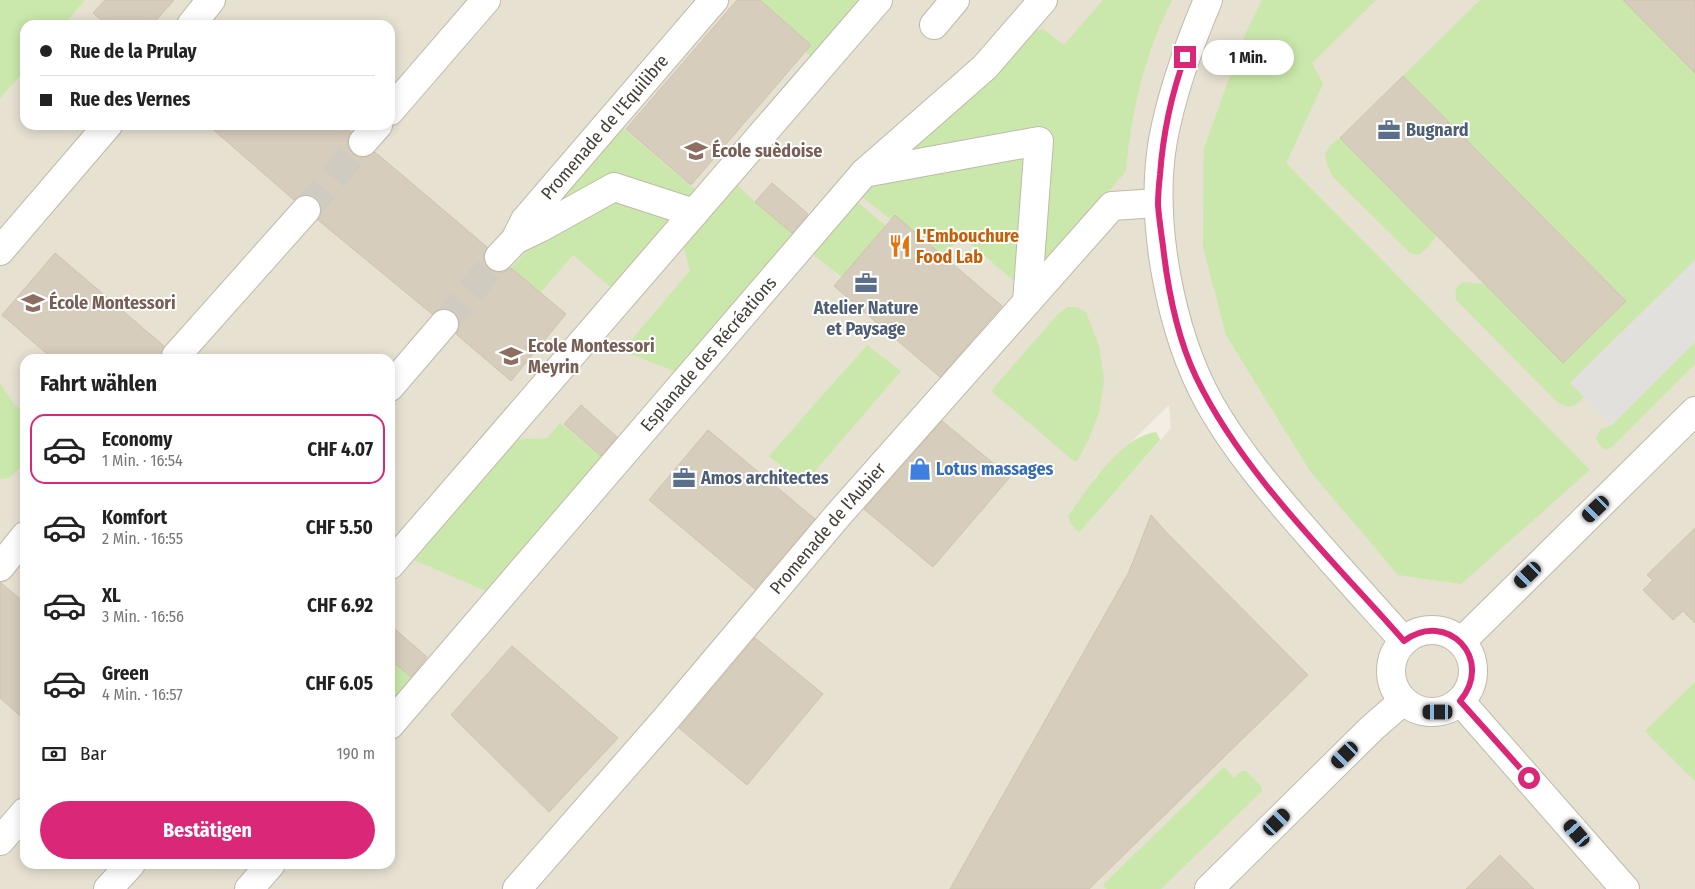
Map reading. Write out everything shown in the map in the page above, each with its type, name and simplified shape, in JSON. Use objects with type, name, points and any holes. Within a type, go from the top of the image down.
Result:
[{"type":"street","points":[[195,20],[211,0]]},
{"type":"street","points":[[395,105],[486,0]]},
{"type":"street","name":"Promenade de l'Equilibre","points":[[694,213],[614,187],[507,248],[525,220],[714,0]]},
{"type":"street","points":[[395,559],[878,0]]},
{"type":"street","points":[[934,25],[955,0]]},
{"type":"street","name":"Esplanade des Récréations","points":[[395,719],[864,172],[985,67],[1043,0]]},
{"type":"street","points":[[1208,0],[1181,69],[1163,142],[1158,203],[1166,271],[1179,330],[1196,376],[1211,405],[1247,460],[1283,504],[1404,641]]},
{"type":"street","points":[[0,251],[104,130]]},
{"type":"street","points":[[864,172],[1039,141],[1027,302]]},
{"type":"street","name":"Promenade de l'Aubier","points":[[517,889],[673,711],[839,514],[1112,206],[1158,203]]},
{"type":"street","points":[[178,354],[306,210]]},
{"type":"street","points":[[395,381],[444,324]]},
{"type":"street","points":[[1460,642],[1695,412]]},
{"type":"street","points":[[0,567],[20,542]]},
{"type":"street","points":[[1432,630],[1442,632],[1460,642],[1468,651],[1472,661],[1473,672],[1472,683],[1460,701],[1450,708],[1438,712],[1425,712],[1413,708],[1403,701],[1397,693],[1390,676],[1393,657],[1404,641],[1422,631],[1432,630]]},
{"type":"street","points":[[1209,889],[1372,728],[1403,701]]},
{"type":"street","points":[[1460,701],[1625,889]]},
{"type":"street","points":[[0,842],[20,818]]},
{"type":"street","points":[[108,889],[126,869]]},
{"type":"street","points":[[249,889],[267,869]]},
{"type":"shaded area","points":[[85,0],[1695,0],[1695,889],[0,889],[0,99],[20,76],[20,130],[395,130],[395,20],[68,20]],"holes":[[[1169,405],[1171,428],[1079,533],[1070,523],[1096,476]]]},
{"type":"shaded area","points":[[1695,260],[1695,342],[1612,425],[1570,383]]},
{"type":"green space","points":[[0,0],[85,0],[68,20],[20,20],[20,76],[0,99]]},
{"type":"green space","points":[[760,0],[865,0],[814,59],[805,52],[812,45]]},
{"type":"green space","points":[[1103,0],[1172,0],[1154,41],[1141,83],[1128,149],[1126,171],[1032,284],[1019,285],[961,236],[944,256],[895,215],[891,220],[860,195],[1027,31],[1043,29],[1064,45]]},
{"type":"green space","points":[[1262,0],[1376,0],[1312,63],[1323,84],[1286,163],[1590,470],[1461,584],[1398,575],[1310,471],[1226,335],[1203,247],[1204,148],[1245,35]]},
{"type":"green space","points":[[1480,0],[1623,0],[1695,73],[1695,260],[1571,383],[1584,397],[1577,404],[1569,407],[1558,403],[1456,300],[1456,289],[1465,282],[1626,300],[1403,76]]},
{"type":"green space","points":[[617,123],[699,193],[614,290],[573,255],[540,293],[511,268],[544,232],[533,221]]},
{"type":"green space","points":[[1340,138],[1437,235],[1419,255],[1410,253],[1334,178],[1327,165],[1325,153]]},
{"type":"green space","points":[[732,180],[755,202],[800,238],[682,374],[622,351],[690,271],[682,241]]},
{"type":"green space","points":[[855,200],[886,226],[842,277],[810,252]]},
{"type":"green space","points":[[1068,307],[1077,307],[1086,312],[1099,346],[1104,380],[1099,413],[1088,441],[1077,461],[1074,461],[991,391],[1058,314]]},
{"type":"green space","points":[[1695,342],[1695,364],[1611,448],[1605,450],[1600,446],[1596,438],[1601,429],[1612,425]]},
{"type":"green space","points":[[867,345],[901,371],[804,484],[769,456]]},
{"type":"green space","points":[[0,383],[13,403],[20,409],[20,469],[8,478],[0,479]]},
{"type":"green space","points":[[560,423],[608,462],[493,594],[407,557],[509,440],[547,438]]},
{"type":"green space","points":[[1156,432],[1160,440],[1079,533],[1070,523],[1068,516],[1095,479],[1106,465],[1130,443]]},
{"type":"green space","points":[[395,663],[419,681],[395,709]]},
{"type":"green space","points":[[1695,682],[1695,781],[1645,731]]},
{"type":"green space","points":[[1224,767],[1234,778],[1241,771],[1246,771],[1261,786],[1262,791],[1161,889],[1107,889],[1103,885]]},
{"type":"building","points":[[105,0],[174,0],[156,20],[101,20],[93,13]]},
{"type":"building","points":[[737,0],[760,0],[811,45],[691,185],[626,129]]},
{"type":"building","points":[[1623,0],[1695,0],[1695,73]]},
{"type":"building","points":[[1403,76],[1626,301],[1563,363],[1340,138]]},
{"type":"building","points":[[214,130],[349,130],[351,132],[348,138],[348,146],[353,154],[359,157],[368,157],[375,152],[487,247],[484,261],[489,269],[503,272],[511,268],[566,314],[511,381],[456,334],[459,327],[459,319],[454,312],[439,309],[432,314],[318,220],[321,206],[316,198],[302,195],[294,200]]},
{"type":"building","points":[[772,183],[808,214],[792,233],[755,202]]},
{"type":"building","points":[[895,215],[1002,306],[940,377],[834,286]]},
{"type":"building","points":[[55,253],[164,346],[161,354],[47,354],[2,315]]},
{"type":"building","points":[[581,405],[617,437],[601,456],[564,424]]},
{"type":"building","points":[[942,421],[1010,477],[933,567],[864,509]]},
{"type":"building","points":[[708,430],[815,519],[755,589],[649,500]]},
{"type":"building","points":[[1151,515],[1308,675],[1089,889],[950,889],[1129,572]]},
{"type":"building","points":[[1695,528],[1695,623],[1683,611],[1673,620],[1643,590],[1653,580],[1647,575]]},
{"type":"building","points":[[0,582],[20,599],[20,716],[0,698]]},
{"type":"building","points":[[395,629],[427,657],[411,677],[395,663]]},
{"type":"building","points":[[755,638],[823,694],[747,785],[679,728]]},
{"type":"building","points":[[512,646],[618,738],[549,812],[451,715]]},
{"type":"building","points":[[1500,855],[1534,889],[1466,889]]},
{"type":"tunnel","points":[[306,210],[363,142]]},
{"type":"tunnel","points":[[444,324],[499,257]]},
{"type":"place","name":"Bugnard","points":[[1389,130]]},
{"type":"place","name":"École suèdoise","points":[[696,151]]},
{"type":"place","name":"L'Embouchure Food Lab","points":[[900,246]]},
{"type":"place","name":"Atelier Nature et Paysage","points":[[866,283]]},
{"type":"place","name":"École Montessori","points":[[33,303]]},
{"type":"place","name":"Ecole Montessori Meyrin","points":[[511,356]]},
{"type":"place","name":"Lotus massages","points":[[920,469]]},
{"type":"place","name":"Amos architectes","points":[[684,478]]},
{"type":"route","points":[[1185,57],[1163,142],[1158,203],[1166,271],[1172,302],[1179,330],[1196,376],[1211,405],[1247,460],[1283,504],[1404,641],[1422,631],[1432,630],[1452,636],[1468,651],[1472,661],[1472,683],[1460,701],[1529,778]]}]
